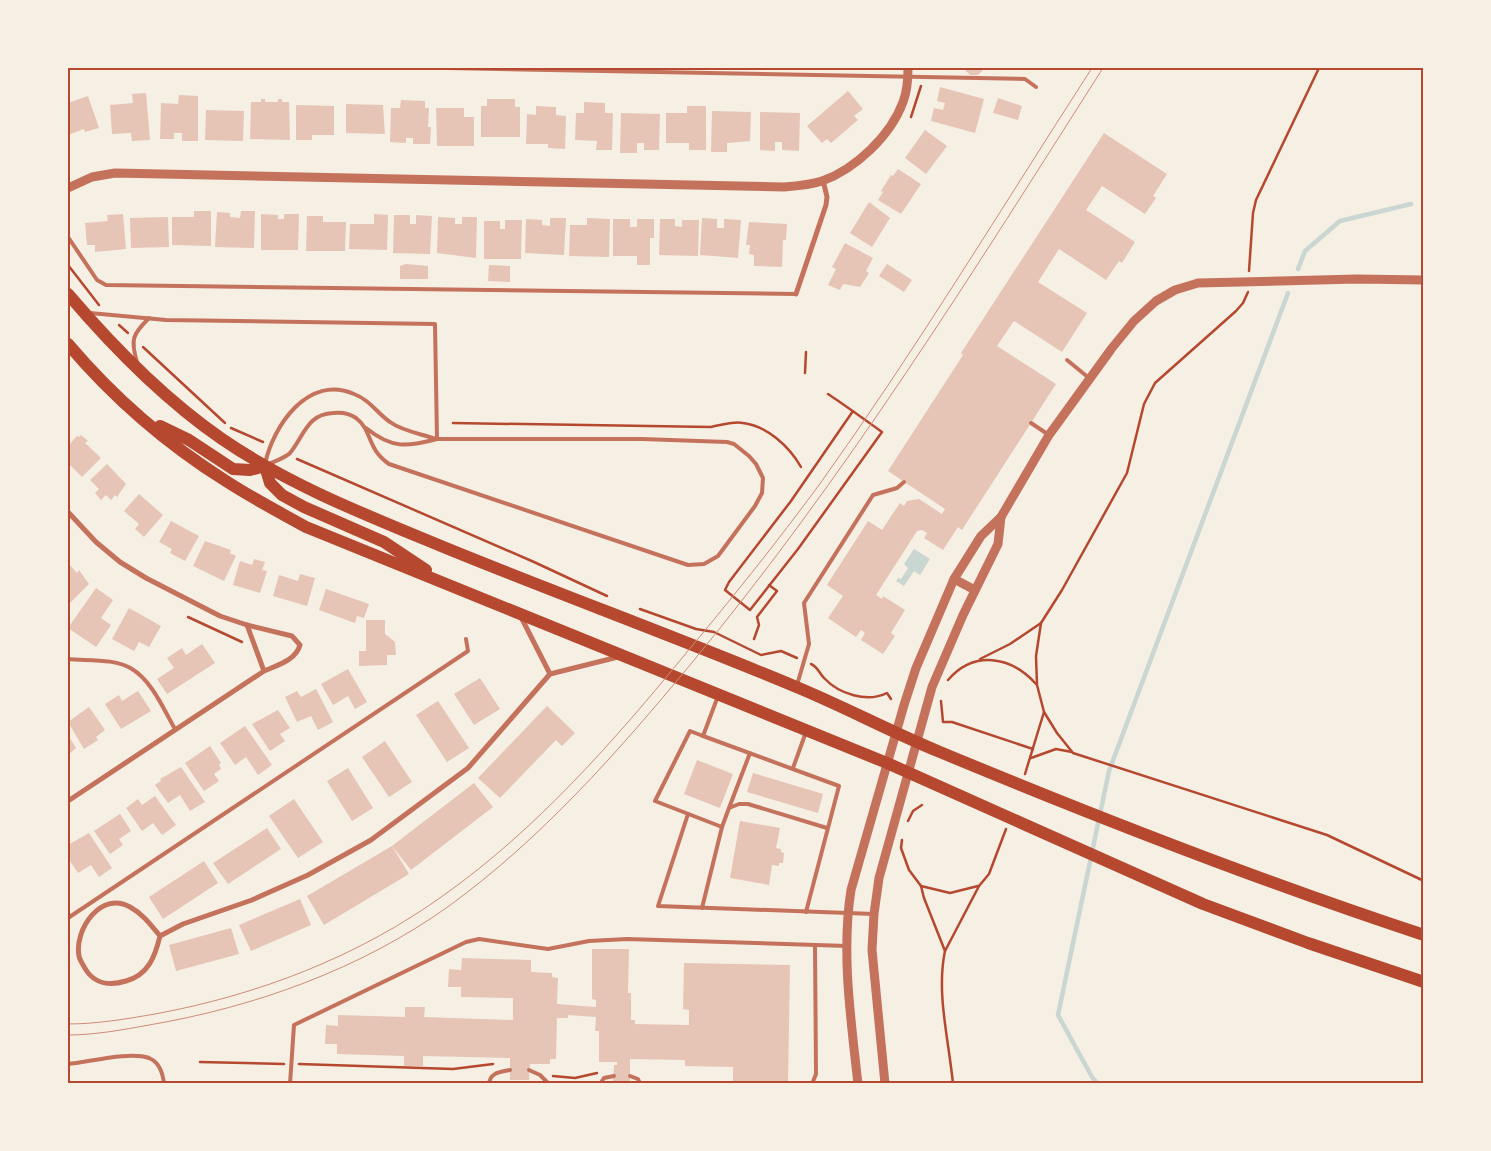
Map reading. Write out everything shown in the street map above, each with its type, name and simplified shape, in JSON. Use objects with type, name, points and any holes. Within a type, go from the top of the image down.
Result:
[{"type":"main road","points":[[68,294],[140,372],[187,413],[265,466],[311,490],[415,536],[796,687],[916,742],[1117,825],[1281,886],[1424,935]]},
{"type":"main road","points":[[68,344],[89,369],[138,416],[226,482],[306,527],[888,763],[1220,911],[1308,944],[1424,982]]},
{"type":"main road","points":[[138,416],[189,440],[233,469],[250,470],[265,466]]},
{"type":"main road","points":[[265,466],[270,483],[282,495],[304,507],[384,542],[444,583]]},
{"type":"street","points":[[68,188],[92,177],[115,174],[784,187],[823,180],[855,161],[883,135],[896,118],[904,100],[908,72]]},
{"type":"street","points":[[796,294],[826,205],[827,196],[823,180]]},
{"type":"street","points":[[858,1084],[847,946],[847,913],[851,890],[916,668],[954,579],[981,536],[1001,517],[1049,435],[1089,378],[1134,321],[1156,301],[1175,290],[1198,282],[1298,279],[1424,280]]},
{"type":"street","points":[[68,512],[96,542],[120,562],[146,578],[220,616],[247,626],[292,636],[300,645],[299,652],[293,658],[264,671],[68,800]]},
{"type":"street","points":[[885,1084],[872,950],[874,914],[884,854],[932,687],[975,590],[998,544],[1001,517]]},
{"type":"street","points":[[954,579],[975,590]]},
{"type":"street","points":[[518,613],[550,674]]},
{"type":"street","points":[[247,626],[264,671]]},
{"type":"street","points":[[160,936],[183,924],[260,897],[308,875],[371,840],[468,768],[550,674],[623,655]]},
{"type":"street","points":[[113,903],[129,906],[143,916],[160,936],[156,955],[145,971],[127,981],[108,984],[92,979],[79,958],[78,943],[88,920],[100,908],[113,903]]},
{"type":"lane","points":[[448,68],[908,72],[1025,79],[1036,87]]},
{"type":"lane","points":[[68,237],[97,280],[106,285],[796,294]]},
{"type":"lane","points":[[84,313],[149,318],[435,324],[437,439]]},
{"type":"lane","points":[[140,372],[133,338],[137,330],[149,318]]},
{"type":"lane","points":[[1067,360],[1089,378]]},
{"type":"lane","points":[[265,466],[269,444],[292,409],[312,395],[331,390],[353,393],[370,403],[395,426],[437,439]]},
{"type":"lane","points":[[265,466],[289,454],[308,425],[324,414],[348,414],[390,443],[400,446],[413,446],[437,439],[642,439],[727,442],[750,456],[760,471],[764,486],[759,500],[718,556],[711,561],[697,565],[680,564],[399,468],[378,456],[371,445],[366,428]]},
{"type":"lane","points":[[1031,423],[1049,435]]},
{"type":"lane","points":[[796,687],[809,644],[804,603],[873,495],[897,488],[904,482]]},
{"type":"lane","points":[[68,918],[468,651],[466,639]]},
{"type":"lane","points":[[68,660],[103,662],[132,669],[150,688],[175,729]]},
{"type":"lane","points":[[703,736],[719,694]]},
{"type":"lane","points":[[793,768],[807,730]]},
{"type":"lane","points":[[722,827],[655,801],[690,731],[839,786],[806,912]]},
{"type":"lane","points":[[702,908],[722,827],[750,753]]},
{"type":"lane","points":[[730,808],[739,804],[748,804],[827,828]]},
{"type":"lane","points":[[688,814],[658,906],[874,914]]},
{"type":"lane","points":[[290,1084],[294,1025],[466,942],[480,939],[548,950],[589,941],[627,939],[847,946]]},
{"type":"lane","points":[[812,1084],[816,1074],[815,944]]},
{"type":"lane","points":[[68,1064],[137,1056],[151,1058],[160,1069],[164,1084]]},
{"type":"lane","points":[[489,1084],[494,1074],[510,1070]]},
{"type":"lane","points":[[530,1070],[540,1074],[549,1084]]},
{"type":"lane","points":[[600,1084],[604,1078],[613,1076]]},
{"type":"lane","points":[[630,1076],[638,1079],[640,1084]]},
{"type":"path","points":[[1249,271],[1253,213],[1256,200],[1319,68]]},
{"type":"path","points":[[68,266],[100,307],[227,426],[269,444]]},
{"type":"path","points":[[1073,753],[1057,733],[1044,712],[1037,685],[1036,656],[1041,623],[1127,473],[1144,404],[1155,383],[1236,311],[1243,303],[1248,290]]},
{"type":"path","points":[[805,374],[806,352]]},
{"type":"path","points":[[828,394],[853,411],[882,432],[750,610],[725,590],[731,578],[791,501],[853,411]]},
{"type":"path","points":[[453,423],[711,427],[742,422],[760,429],[783,443],[800,467]]},
{"type":"path","points":[[289,454],[314,468],[534,562],[612,598]]},
{"type":"path","points":[[754,639],[759,625],[757,617],[777,591],[769,585]]},
{"type":"path","points":[[633,606],[696,629],[714,632],[761,654],[780,651],[817,667],[824,678],[848,693],[872,698],[887,693],[891,699]]},
{"type":"path","points":[[188,617],[203,625],[226,632],[244,644]]},
{"type":"path","points":[[945,684],[960,669],[1010,644],[1041,623]]},
{"type":"path","points":[[977,660],[1001,660],[1015,666],[1037,685]]},
{"type":"path","points":[[942,693],[943,722],[952,722],[1033,749]]},
{"type":"path","points":[[1024,776],[1044,712]]},
{"type":"path","points":[[1030,758],[1056,749],[1073,753],[1327,835],[1424,880]]},
{"type":"path","points":[[906,826],[914,811],[922,806]]},
{"type":"path","points":[[953,1084],[942,971],[945,951],[979,886],[995,863],[1007,828]]},
{"type":"path","points":[[903,833],[901,848],[909,870],[922,886],[924,898],[945,951]]},
{"type":"path","points":[[922,886],[950,893],[979,886]]},
{"type":"path","points":[[200,1062],[453,1069],[501,1063]]},
{"type":"path","points":[[552,1076],[585,1077],[604,1069],[613,1076]]},
{"type":"shaded area","points":[[914,549],[930,559],[920,575],[914,571],[904,586],[896,581],[898,578],[901,579],[908,568],[904,564]]},
{"type":"building","points":[[963,68],[985,68],[978,75],[970,75]]},
{"type":"building","points":[[940,87],[984,99],[975,133],[931,121],[934,108],[943,110],[945,103],[937,101]]},
{"type":"building","points":[[848,91],[863,109],[854,116],[858,120],[831,143],[827,139],[822,143],[807,126]]},
{"type":"building","points":[[146,93],[150,140],[132,141],[131,133],[112,134],[110,105],[133,103],[132,94]]},
{"type":"building","points":[[179,95],[198,96],[198,141],[182,141],[182,133],[174,133],[174,139],[160,139],[161,103],[178,104]]},
{"type":"building","points":[[88,96],[99,128],[85,132],[84,129],[68,135],[68,103]]},
{"type":"building","points":[[998,98],[1022,106],[1018,120],[993,113]]},
{"type":"building","points":[[261,99],[265,99],[265,102],[278,102],[278,99],[282,99],[282,102],[289,102],[290,140],[250,139],[251,102],[261,102]]},
{"type":"building","points":[[487,99],[515,99],[515,107],[520,107],[520,137],[481,137],[481,106],[487,106]]},
{"type":"building","points":[[401,100],[425,101],[425,108],[429,108],[428,127],[431,127],[430,144],[413,144],[413,138],[406,138],[406,143],[390,142],[391,108],[400,108]]},
{"type":"building","points":[[584,102],[605,103],[605,113],[613,113],[612,150],[596,150],[597,141],[575,140],[576,113],[584,113]]},
{"type":"building","points":[[346,104],[383,105],[385,134],[346,133]]},
{"type":"building","points":[[296,105],[334,106],[334,135],[312,135],[312,140],[296,140]]},
{"type":"building","points":[[536,106],[556,107],[556,115],[566,116],[565,149],[548,148],[548,144],[526,144],[527,114],[536,115]]},
{"type":"building","points":[[687,106],[706,106],[706,150],[689,150],[689,143],[666,143],[666,113],[687,113]]},
{"type":"building","points":[[436,108],[464,108],[464,117],[474,117],[474,146],[437,146]]},
{"type":"building","points":[[206,110],[244,111],[243,141],[205,140]]},
{"type":"building","points":[[712,111],[751,112],[750,141],[727,143],[727,152],[711,152]]},
{"type":"building","points":[[760,112],[800,113],[799,151],[782,150],[782,142],[775,142],[775,151],[760,150]]},
{"type":"building","points":[[621,113],[660,114],[659,150],[644,150],[644,143],[637,143],[637,153],[620,153]]},
{"type":"building","points":[[925,130],[947,146],[926,174],[905,158]]},
{"type":"building","points":[[1104,133],[1167,174],[1153,196],[1156,198],[1145,214],[1102,186],[1086,210],[1135,242],[1122,263],[1119,261],[1106,280],[1059,249],[1038,282],[1087,313],[1062,352],[1014,321],[997,346],[1056,384],[962,530],[958,527],[943,550],[924,538],[927,533],[922,530],[917,531],[876,595],[882,599],[883,596],[905,610],[891,633],[895,636],[883,654],[861,640],[865,633],[861,630],[856,637],[828,618],[843,596],[827,585],[868,521],[882,530],[900,503],[904,506],[907,501],[919,499],[942,514],[945,509],[888,471],[963,355],[961,353]]},
{"type":"building","points":[[898,169],[921,184],[901,214],[878,200],[891,175],[893,176]]},
{"type":"building","points":[[869,202],[890,218],[872,247],[850,233]]},
{"type":"building","points":[[194,211],[211,211],[211,246],[172,245],[172,217],[194,217]]},
{"type":"building","points":[[241,211],[255,211],[254,248],[215,247],[217,212],[230,213],[230,217],[240,218]]},
{"type":"building","points":[[123,214],[126,249],[95,252],[95,245],[87,245],[85,223],[108,221],[107,215]]},
{"type":"building","points":[[261,214],[278,215],[278,219],[284,219],[284,214],[299,214],[298,250],[261,250]]},
{"type":"building","points":[[374,214],[388,215],[387,250],[349,249],[350,224],[374,224]]},
{"type":"building","points":[[394,215],[410,215],[410,224],[416,224],[416,215],[432,216],[430,254],[393,253]]},
{"type":"building","points":[[307,216],[323,216],[323,222],[346,222],[345,251],[306,251]]},
{"type":"building","points":[[168,217],[169,247],[131,248],[130,218]]},
{"type":"building","points":[[438,217],[455,218],[455,224],[462,224],[462,217],[477,217],[476,258],[437,253]]},
{"type":"building","points":[[550,218],[566,218],[564,255],[525,253],[526,219],[542,220],[542,225],[550,226]]},
{"type":"building","points":[[587,218],[610,219],[609,257],[569,256],[570,225],[587,225]]},
{"type":"building","points":[[702,218],[717,219],[717,228],[724,228],[724,219],[741,220],[738,258],[700,255]]},
{"type":"building","points":[[613,219],[630,219],[630,227],[637,227],[637,219],[654,219],[654,238],[650,238],[650,265],[637,265],[637,256],[613,256]]},
{"type":"building","points":[[660,219],[675,219],[675,226],[682,227],[682,220],[699,220],[698,256],[659,255]]},
{"type":"building","points":[[505,220],[522,220],[521,259],[484,259],[484,221],[500,221],[500,229],[505,229]]},
{"type":"building","points":[[749,222],[787,224],[786,240],[783,240],[782,267],[754,266],[754,255],[749,254],[750,245],[746,245]]},
{"type":"building","points":[[845,243],[873,258],[866,271],[869,273],[860,287],[843,284],[840,290],[828,285],[836,269],[832,267]]},
{"type":"building","points":[[406,264],[428,266],[428,279],[400,279],[400,266]]},
{"type":"building","points":[[887,264],[912,280],[904,292],[879,276]]},
{"type":"building","points":[[489,265],[510,266],[510,282],[488,281]]},
{"type":"building","points":[[81,435],[88,441],[85,443],[101,458],[82,477],[68,463],[68,446],[77,436]]},
{"type":"building","points":[[107,464],[126,484],[117,497],[115,495],[111,500],[106,495],[101,500],[95,493],[99,489],[90,480]]},
{"type":"building","points":[[139,494],[163,515],[144,537],[135,529],[139,524],[124,511]]},
{"type":"building","points":[[171,521],[199,536],[185,561],[170,553],[172,549],[159,542]]},
{"type":"building","points":[[205,541],[231,550],[230,553],[236,556],[224,581],[193,566]]},
{"type":"building","points":[[254,559],[265,562],[262,570],[267,571],[260,593],[233,585],[240,561],[252,565]]},
{"type":"building","points":[[68,563],[77,573],[79,570],[89,584],[68,605]]},
{"type":"building","points":[[300,574],[315,578],[307,606],[273,596],[279,575],[298,581]]},
{"type":"building","points":[[96,588],[113,600],[101,618],[111,625],[96,647],[68,628]]},
{"type":"building","points":[[326,589],[369,604],[364,618],[357,616],[355,623],[319,610]]},
{"type":"building","points":[[129,608],[161,626],[149,647],[139,642],[134,651],[112,639]]},
{"type":"building","points":[[366,620],[385,620],[385,634],[395,642],[396,655],[387,655],[387,665],[359,666],[359,651],[366,651]]},
{"type":"building","points":[[202,644],[215,663],[167,694],[157,679],[174,668],[167,658],[182,648],[186,655]]},
{"type":"building","points":[[348,669],[367,702],[355,709],[348,696],[333,705],[321,684]]},
{"type":"building","points":[[480,678],[500,709],[474,725],[454,694]]},
{"type":"building","points":[[316,689],[333,722],[318,730],[311,716],[297,722],[285,697],[297,691],[301,697]]},
{"type":"building","points":[[138,691],[151,711],[121,729],[105,704],[119,695],[122,701]]},
{"type":"building","points":[[438,701],[469,748],[447,762],[416,715]]},
{"type":"building","points":[[547,706],[575,733],[562,746],[556,740],[500,798],[478,778]]},
{"type":"building","points":[[89,707],[105,730],[96,737],[98,740],[84,749],[68,722]]},
{"type":"building","points":[[278,710],[290,728],[280,734],[285,741],[270,751],[252,724]]},
{"type":"building","points":[[245,726],[272,765],[258,775],[246,757],[235,765],[220,743]]},
{"type":"building","points":[[68,735],[76,748],[68,755]]},
{"type":"building","points":[[385,741],[412,782],[389,797],[362,757]]},
{"type":"building","points":[[210,746],[221,763],[219,764],[221,769],[214,774],[219,781],[204,791],[185,763]]},
{"type":"building","points":[[697,760],[733,774],[720,808],[684,794]]},
{"type":"building","points":[[181,767],[205,802],[190,811],[180,795],[168,803],[155,785],[161,781],[160,779]]},
{"type":"building","points":[[348,768],[373,808],[352,821],[327,781]]},
{"type":"building","points":[[753,773],[823,794],[818,813],[747,792]]},
{"type":"building","points":[[474,783],[493,807],[411,870],[392,846]]},
{"type":"building","points":[[155,796],[176,825],[162,835],[153,823],[142,831],[126,808],[138,799],[142,805]]},
{"type":"building","points":[[294,799],[323,842],[298,858],[269,816]]},
{"type":"building","points":[[120,814],[131,831],[119,839],[123,845],[110,854],[94,831]]},
{"type":"building","points":[[740,821],[780,828],[776,848],[781,849],[781,852],[784,853],[783,863],[779,863],[779,866],[772,865],[769,885],[730,878]]},
{"type":"building","points":[[267,828],[281,849],[228,884],[213,863]]},
{"type":"building","points":[[89,833],[112,868],[99,877],[91,865],[78,873],[68,858],[68,845]]},
{"type":"building","points":[[392,846],[409,874],[324,925],[307,896]]},
{"type":"building","points":[[204,861],[218,883],[163,919],[149,897]]},
{"type":"building","points":[[300,899],[311,925],[251,951],[239,925]]},
{"type":"building","points":[[231,928],[239,954],[176,971],[169,945]]},
{"type":"building","points":[[592,949],[629,949],[628,993],[631,993],[631,1020],[635,1020],[635,1024],[689,1025],[689,1010],[683,1009],[684,963],[790,965],[788,1084],[733,1084],[733,1067],[685,1066],[685,1060],[630,1059],[630,1082],[613,1082],[614,1065],[617,1065],[617,1062],[599,1062],[599,1031],[595,1031],[596,1017],[568,1015],[568,1018],[557,1018],[556,1059],[550,1059],[550,1064],[530,1064],[529,1080],[510,1080],[510,1058],[423,1056],[423,1066],[404,1066],[404,1056],[337,1054],[337,1044],[325,1044],[326,1025],[338,1026],[338,1015],[405,1017],[405,1007],[425,1007],[424,1017],[513,1020],[513,998],[461,997],[461,987],[448,987],[449,969],[461,970],[462,958],[531,960],[531,972],[552,973],[552,977],[558,978],[557,1004],[596,1007],[596,1000],[592,999]]},
{"type":"waterway","points":[[1298,269],[1305,251],[1340,221],[1411,204]]},
{"type":"waterway","points":[[1098,1084],[1092,1077],[1058,1015],[1109,771],[1288,293]]},
{"type":"tram line","points":[[68,1024],[122,1019],[193,1006],[232,996],[306,971],[342,955],[411,917],[444,895],[511,842],[573,782],[632,718],[721,611],[819,485],[890,382],[1092,68]]},
{"type":"tram line","points":[[68,1035],[129,1029],[228,1008],[267,996],[343,967],[380,949],[449,906],[483,880],[547,823],[606,762],[663,698],[747,594],[802,521],[906,373],[1006,221],[1103,68]]}]
